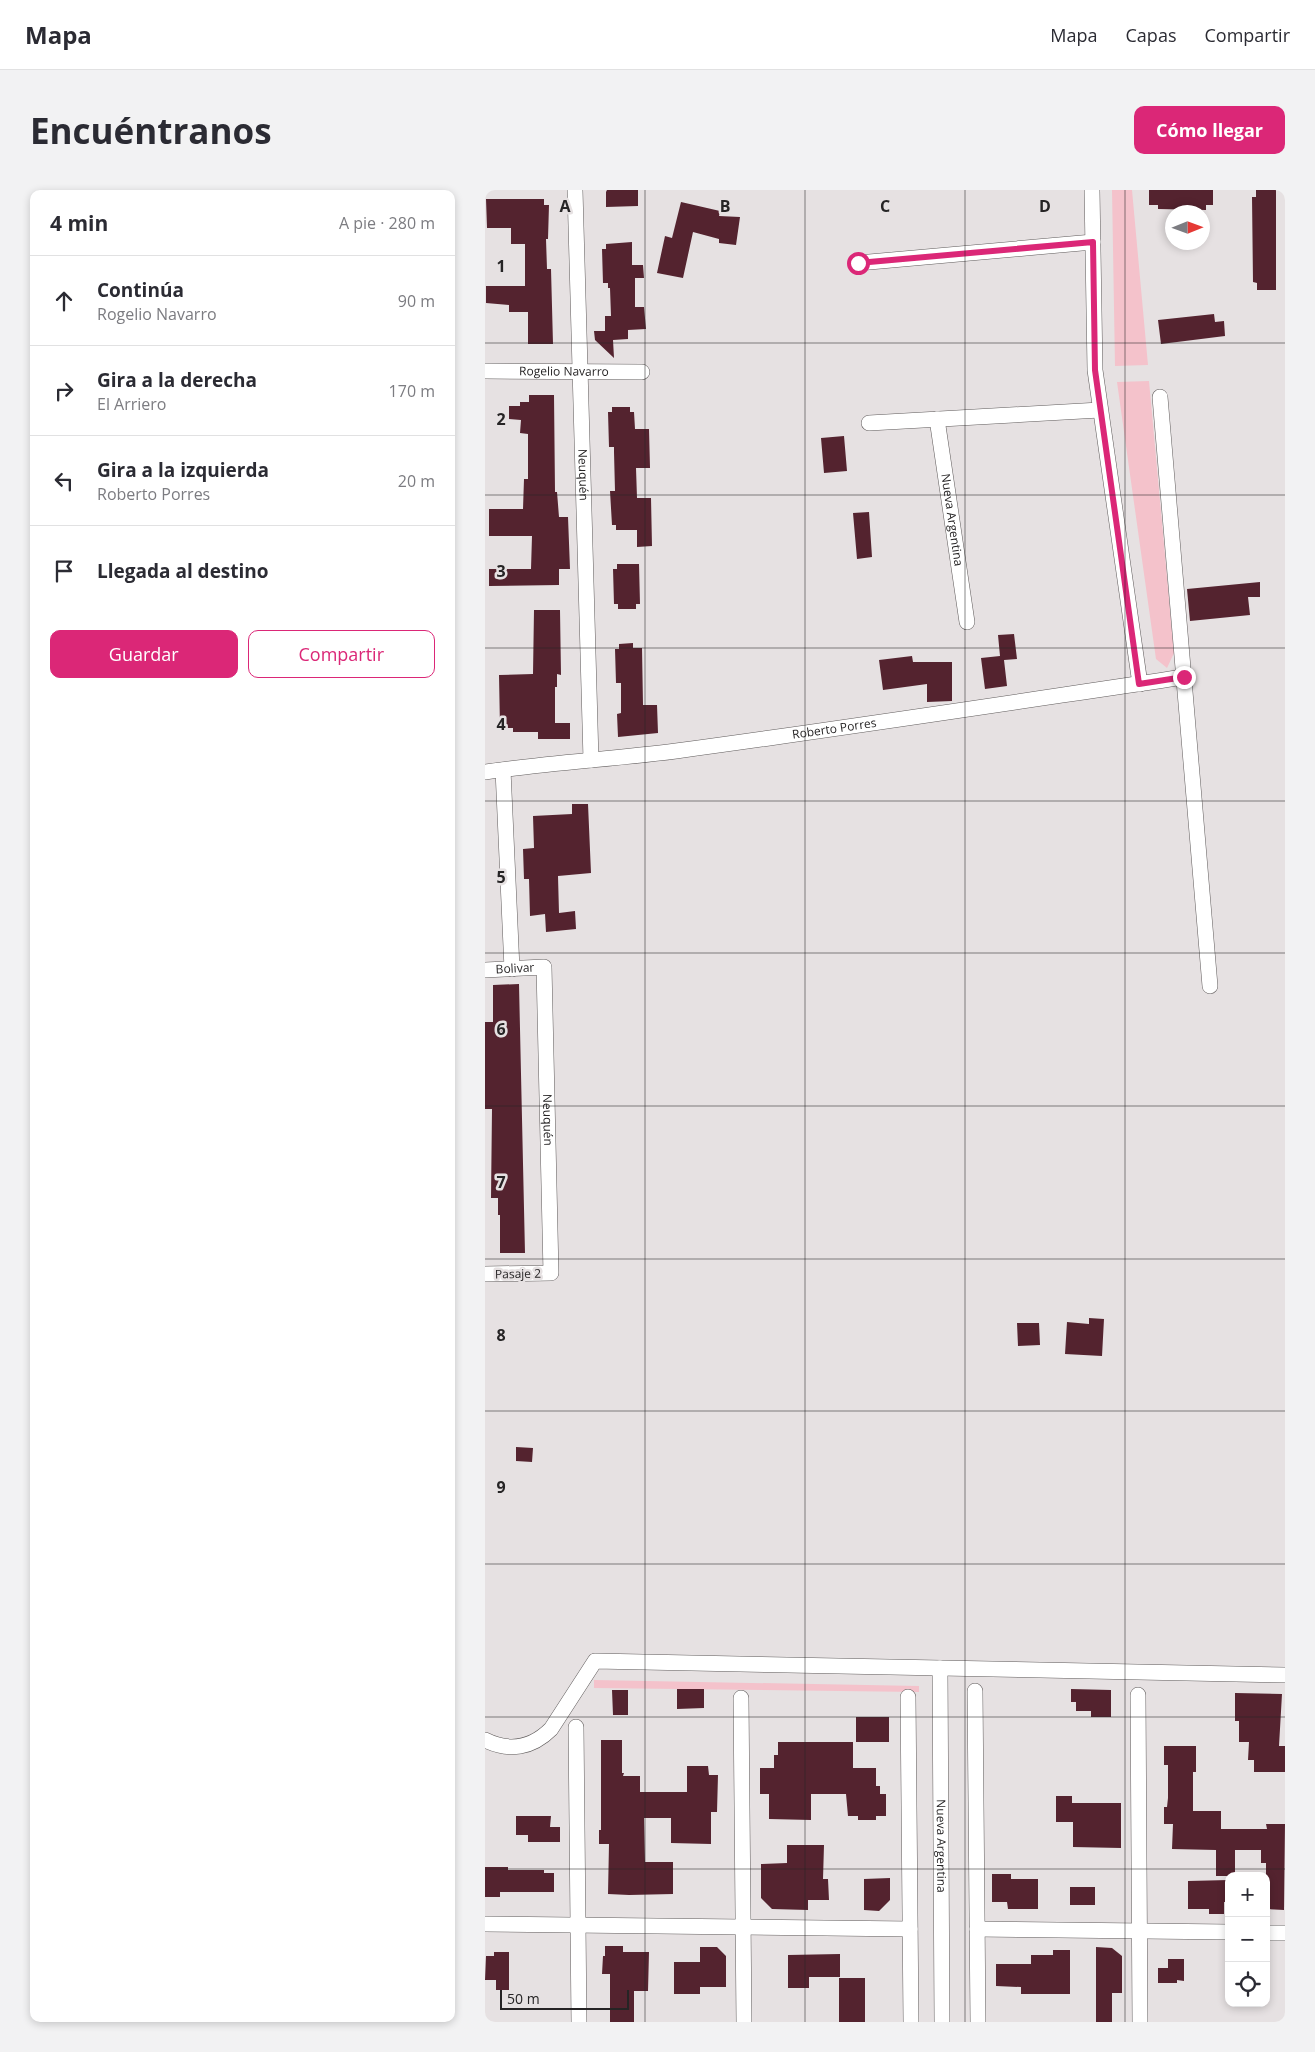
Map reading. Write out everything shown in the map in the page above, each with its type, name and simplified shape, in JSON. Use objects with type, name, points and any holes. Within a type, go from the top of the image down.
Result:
[{"type":"street","name":"Neuquén","points":[[575,190],[591,760]]},
{"type":"street","points":[[1092,190],[1095,370],[1139,684]]},
{"type":"street","points":[[858,263],[1093,242]]},
{"type":"street","name":"Rogelio Navarro","points":[[485,371],[642,372]]},
{"type":"street","points":[[1160,397],[1210,986]]},
{"type":"street","points":[[869,423],[1101,410]]},
{"type":"street","name":"Nueva Argentina","points":[[937,419],[967,622]]},
{"type":"street","name":"Roberto Porres","points":[[485,772],[656,754],[857,727],[1184,677]]},
{"type":"street","points":[[503,770],[512,969]]},
{"type":"street","name":"Neuquén","points":[[544,967],[551,1273]]},
{"type":"street","name":"Bolivar","points":[[485,970],[544,967]]},
{"type":"street","name":"Pasaje 2","points":[[485,1274],[551,1273]]},
{"type":"street","points":[[485,1740],[495,1745],[515,1747],[532,1744],[543,1737],[551,1729],[595,1662],[1285,1675]]},
{"type":"street","name":"Nueva Argentina","points":[[940,1668],[942,2022]]},
{"type":"street","points":[[975,1691],[978,2022]]},
{"type":"street","points":[[1138,1695],[1140,2022]]},
{"type":"street","points":[[908,1697],[911,2022]]},
{"type":"street","points":[[741,1698],[744,2022]]},
{"type":"street","points":[[577,1726],[579,2022]]},
{"type":"street","points":[[485,1924],[910,1929]]},
{"type":"street","points":[[977,1929],[1225,1932]]},
{"type":"street","points":[[1270,1933],[1285,1933]]},
{"type":"shaded area","points":[[1112,190],[1132,190],[1148,365],[1115,366]]},
{"type":"shaded area","points":[[1149,381],[1174,653],[1167,668],[1156,659],[1117,382]]},
{"type":"shaded area","points":[[594,1680],[919,1686],[919,1692],[594,1688]]},
{"type":"building","points":[[607,190],[638,190],[638,206],[606,207]]},
{"type":"building","points":[[1149,190],[1213,190],[1213,205],[1165,205],[1165,209],[1158,209],[1158,205],[1149,205]]},
{"type":"building","points":[[1256,190],[1276,190],[1276,290],[1257,290],[1257,283],[1253,282],[1252,197],[1256,197]]},
{"type":"building","points":[[486,199],[544,199],[544,205],[549,205],[548,239],[546,239],[547,269],[551,269],[553,344],[528,344],[528,312],[509,312],[509,305],[486,303],[486,286],[525,286],[525,244],[511,244],[511,228],[487,228]]},
{"type":"building","points":[[681,202],[720,211],[719,216],[740,217],[736,245],[719,243],[719,239],[693,232],[683,278],[657,273],[665,236],[672,238]]},
{"type":"building","points":[[632,242],[632,265],[643,265],[644,278],[635,278],[635,307],[644,307],[646,329],[628,330],[628,339],[613,340],[614,358],[595,340],[594,331],[605,331],[605,316],[611,316],[610,288],[608,288],[608,283],[603,283],[602,249],[606,249],[606,244]]},
{"type":"building","points":[[1214,314],[1215,322],[1224,321],[1225,336],[1161,344],[1158,320]]},
{"type":"building","points":[[529,395],[554,395],[555,492],[557,492],[559,517],[568,517],[570,569],[559,569],[559,585],[489,586],[489,569],[531,569],[532,536],[489,536],[489,509],[523,509],[524,479],[528,479],[528,434],[520,433],[521,420],[509,419],[509,406],[520,406],[520,402],[529,402]]},
{"type":"building","points":[[612,407],[630,407],[630,412],[634,412],[635,429],[649,429],[650,468],[636,468],[637,498],[651,498],[652,546],[637,547],[637,530],[616,530],[616,525],[612,525],[610,491],[615,491],[614,447],[609,447],[608,412],[612,412]]},
{"type":"building","points":[[844,436],[847,471],[824,473],[821,438]]},
{"type":"building","points":[[869,512],[872,557],[857,559],[853,513]]},
{"type":"building","points":[[617,564],[639,564],[640,604],[636,604],[636,609],[618,609],[618,604],[614,604],[613,569],[617,569]]},
{"type":"building","points":[[1260,582],[1260,597],[1248,597],[1250,615],[1190,621],[1187,589]]},
{"type":"building","points":[[534,610],[560,610],[561,675],[557,674],[557,687],[555,687],[555,723],[570,723],[570,739],[538,739],[538,732],[513,732],[513,728],[500,728],[499,675],[533,674]]},
{"type":"building","points":[[1014,634],[1017,659],[1004,660],[1007,686],[985,689],[981,658],[1000,656],[998,635]]},
{"type":"building","points":[[633,643],[633,648],[642,648],[643,705],[657,705],[658,733],[618,737],[617,714],[621,713],[621,683],[616,683],[615,649],[619,649],[619,644]]},
{"type":"building","points":[[912,656],[913,662],[952,662],[952,701],[927,702],[927,684],[883,690],[879,660]]},
{"type":"building","points":[[572,804],[588,804],[591,873],[558,876],[559,913],[575,911],[576,929],[546,932],[545,914],[530,916],[529,879],[524,879],[523,849],[534,848],[533,816],[572,814]]},
{"type":"building","points":[[519,984],[525,1253],[500,1253],[498,1198],[491,1198],[492,1109],[485,1109],[485,1022],[493,1022],[493,985]]},
{"type":"building","points":[[1089,1318],[1104,1319],[1102,1356],[1065,1354],[1067,1322],[1089,1324]]},
{"type":"building","points":[[1017,1323],[1039,1323],[1040,1345],[1018,1346]]},
{"type":"building","points":[[516,1447],[533,1448],[532,1462],[516,1461]]},
{"type":"building","points":[[677,1689],[704,1689],[704,1708],[677,1709]]},
{"type":"building","points":[[1071,1689],[1111,1690],[1111,1717],[1091,1717],[1091,1711],[1076,1711],[1076,1702],[1071,1702]]},
{"type":"building","points":[[612,1690],[628,1690],[628,1715],[613,1715]]},
{"type":"building","points":[[1235,1693],[1282,1694],[1279,1746],[1285,1746],[1285,1772],[1254,1772],[1254,1760],[1248,1760],[1249,1742],[1239,1742],[1239,1721],[1235,1721]]},
{"type":"building","points":[[856,1717],[889,1717],[889,1742],[856,1742]]},
{"type":"building","points":[[601,1740],[622,1740],[623,1776],[640,1776],[640,1792],[687,1792],[687,1766],[708,1766],[709,1775],[718,1775],[717,1812],[711,1812],[711,1844],[671,1843],[671,1818],[644,1818],[645,1862],[673,1862],[673,1894],[608,1894],[609,1844],[599,1844],[599,1830],[601,1830]]},
{"type":"building","points":[[778,1742],[853,1742],[853,1768],[876,1768],[876,1786],[880,1786],[880,1794],[886,1794],[886,1816],[876,1816],[876,1820],[858,1820],[858,1816],[848,1816],[846,1794],[811,1794],[811,1820],[769,1819],[769,1794],[760,1794],[760,1768],[774,1768],[774,1755],[778,1755]]},
{"type":"building","points":[[1164,1746],[1196,1746],[1196,1772],[1193,1772],[1193,1811],[1221,1811],[1221,1829],[1267,1829],[1266,1824],[1285,1824],[1284,1910],[1270,1909],[1270,1872],[1266,1872],[1266,1863],[1261,1863],[1261,1850],[1235,1850],[1235,1872],[1225,1872],[1225,1876],[1216,1876],[1216,1850],[1172,1849],[1173,1824],[1164,1824],[1164,1807],[1167,1807],[1168,1798],[1168,1765],[1164,1765]]},
{"type":"building","points":[[1056,1796],[1072,1796],[1072,1803],[1121,1803],[1121,1848],[1073,1847],[1073,1822],[1056,1822]]},
{"type":"building","points":[[516,1816],[551,1816],[550,1827],[560,1827],[560,1842],[528,1842],[528,1835],[516,1835]]},
{"type":"building","points":[[787,1845],[824,1845],[823,1879],[828,1879],[829,1900],[808,1900],[808,1910],[772,1909],[761,1898],[761,1864],[787,1863]]},
{"type":"building","points":[[485,1867],[508,1867],[508,1870],[544,1870],[544,1873],[554,1873],[554,1892],[500,1892],[500,1897],[485,1897]]},
{"type":"building","points":[[992,1874],[1011,1874],[1011,1879],[1038,1879],[1038,1909],[1008,1909],[1007,1902],[992,1902]]},
{"type":"building","points":[[890,1878],[890,1900],[879,1911],[864,1910],[864,1879]]},
{"type":"building","points":[[1225,1880],[1224,1914],[1209,1914],[1209,1909],[1188,1909],[1188,1881]]},
{"type":"building","points":[[1070,1887],[1095,1887],[1095,1905],[1070,1905]]},
{"type":"building","points":[[605,1946],[623,1946],[623,1952],[649,1952],[648,1991],[634,1991],[634,2022],[610,2022],[610,1974],[602,1974]]},
{"type":"building","points":[[700,1947],[717,1947],[726,1956],[726,1987],[700,1987],[700,1994],[674,1994],[674,1962],[700,1962]]},
{"type":"building","points":[[1096,1947],[1112,1948],[1122,1956],[1122,1993],[1112,1993],[1112,2022],[1096,2022]]},
{"type":"building","points":[[1053,1950],[1070,1950],[1070,1994],[1021,1994],[1021,1987],[996,1986],[996,1964],[1031,1964],[1031,1955],[1053,1955]]},
{"type":"building","points":[[494,1952],[509,1952],[509,1990],[496,1990],[496,1980],[485,1980],[486,1956],[494,1956]]},
{"type":"building","points":[[840,1954],[840,1977],[809,1977],[809,1988],[788,1988],[788,1955]]},
{"type":"building","points":[[1168,1959],[1184,1959],[1184,1981],[1177,1980],[1177,1983],[1158,1983],[1158,1968],[1168,1968]]},
{"type":"building","points":[[839,1978],[865,1978],[865,2022],[839,2022]]},
{"type":"route","points":[[858,263],[1093,242],[1095,370],[1139,684],[1184,677]]}]
